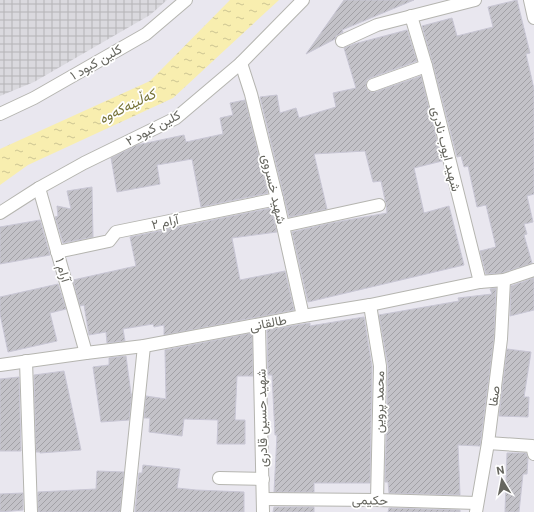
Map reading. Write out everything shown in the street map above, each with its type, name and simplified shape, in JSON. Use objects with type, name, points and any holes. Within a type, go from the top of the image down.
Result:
[{"type":"street","name":"کلین کبود ۱","points":[[0,114],[34,98],[146,34],[186,0]]},
{"type":"street","name":"کلین کبود ۲","points":[[0,213],[39,188],[84,163],[176,118],[241,63],[303,0]]},
{"type":"street","points":[[342,41],[377,25],[476,0]]},
{"type":"street","points":[[530,0],[534,18]]},
{"type":"street","name":"شهید ایوب نادری","points":[[411,16],[426,66],[480,282]]},
{"type":"street","name":"شهید خسروی","points":[[241,63],[251,94],[277,199],[303,316]]},
{"type":"street","points":[[373,86],[426,66]]},
{"type":"street","name":"آرام ۱","points":[[39,188],[86,353]]},
{"type":"street","name":"آرام ۲","points":[[57,252],[109,241],[116,232],[277,199]]},
{"type":"street","points":[[283,226],[379,205]]},
{"type":"street","name":"طالقانی","points":[[0,365],[144,346],[370,305],[480,282],[504,280],[534,270]]},
{"type":"street","name":"صفا","points":[[477,507],[488,443],[501,339],[504,280]]},
{"type":"street","name":"محمد پروین","points":[[370,305],[380,366],[377,500]]},
{"type":"street","name":"شهید حسین قادری","points":[[259,325],[264,498],[263,512]]},
{"type":"street","points":[[127,512],[144,346]]},
{"type":"street","points":[[26,361],[31,512]]},
{"type":"street","points":[[488,443],[532,446],[534,454]]},
{"type":"street","points":[[219,478],[263,479]]},
{"type":"street","name":"حکیمی","points":[[264,498],[377,500],[477,507]]},
{"type":"shaded area","points":[[0,0],[167,0],[150,15],[34,82],[0,96]]},
{"type":"water","name":"کەڵینەکەوە","points":[[230,0],[279,0],[173,98],[28,165],[0,185],[0,149],[150,81]]},
{"type":"building","points":[[344,0],[414,0],[342,30],[343,32],[336,36],[335,39],[306,54]]},
{"type":"building","points":[[517,0],[530,53],[526,54],[534,89],[534,194],[527,196],[533,222],[524,224],[527,234],[524,235],[532,263],[502,273],[486,274],[480,251],[496,247],[486,205],[477,207],[468,166],[464,167],[461,156],[457,157],[422,26],[452,18],[457,36],[493,27],[488,7]]},
{"type":"building","points":[[407,30],[417,61],[370,78],[367,80],[366,87],[368,91],[375,92],[421,76],[442,161],[414,168],[424,213],[449,206],[464,265],[308,302],[292,232],[387,213],[381,181],[373,182],[365,151],[314,154],[327,209],[289,217],[260,97],[277,95],[280,113],[296,108],[299,118],[336,107],[333,93],[356,88],[344,48]]},
{"type":"building","points":[[245,100],[268,193],[201,207],[192,159],[157,165],[160,184],[117,192],[111,158],[137,145],[184,135],[186,142],[223,134],[220,118],[233,115],[230,103]]},
{"type":"building","points":[[92,187],[93,237],[63,243],[55,217],[58,216],[57,206],[71,209],[67,191]]},
{"type":"building","points":[[271,208],[277,232],[232,238],[240,280],[285,271],[294,310],[164,335],[164,325],[154,327],[153,324],[123,329],[125,341],[107,343],[106,332],[89,335],[84,305],[80,306],[73,280],[136,266],[130,237]]},
{"type":"building","points":[[40,220],[50,255],[0,264],[0,227]]},
{"type":"building","points":[[534,278],[534,310],[510,316],[511,286]]},
{"type":"building","points":[[58,284],[66,309],[50,313],[57,341],[8,352],[0,314],[0,297]]},
{"type":"building","points":[[496,288],[494,338],[480,446],[458,445],[460,495],[389,493],[388,482],[385,482],[388,366],[379,315],[459,301],[458,298],[492,294],[490,289]]},
{"type":"building","points":[[364,317],[372,367],[370,483],[314,483],[314,492],[274,492],[277,435],[275,435],[272,375],[268,375],[267,330],[310,323],[310,326]]},
{"type":"building","points":[[252,333],[253,376],[237,376],[235,420],[245,420],[245,444],[217,444],[218,420],[184,419],[182,436],[149,432],[150,418],[144,418],[146,396],[166,399],[165,350]]},
{"type":"building","points":[[507,349],[531,352],[524,397],[529,397],[528,417],[499,416]]},
{"type":"building","points":[[126,356],[132,394],[129,420],[101,422],[93,367],[109,365],[109,358]]},
{"type":"building","points":[[64,371],[81,450],[36,452],[34,375]]},
{"type":"building","points":[[19,377],[21,451],[0,451],[0,379]]},
{"type":"building","points":[[507,453],[526,453],[528,458],[527,474],[523,474],[519,512],[505,512]]},
{"type":"building","points":[[143,465],[180,469],[177,488],[244,492],[244,512],[135,512],[139,473],[142,473]]},
{"type":"building","points":[[97,471],[124,472],[120,512],[38,512],[38,492],[96,489]]},
{"type":"building","points":[[23,493],[23,510],[0,512],[0,494]]},
{"type":"building","points":[[274,507],[314,507],[314,512],[273,512]]},
{"type":"building","points":[[389,508],[460,510],[460,512],[388,512]]}]
